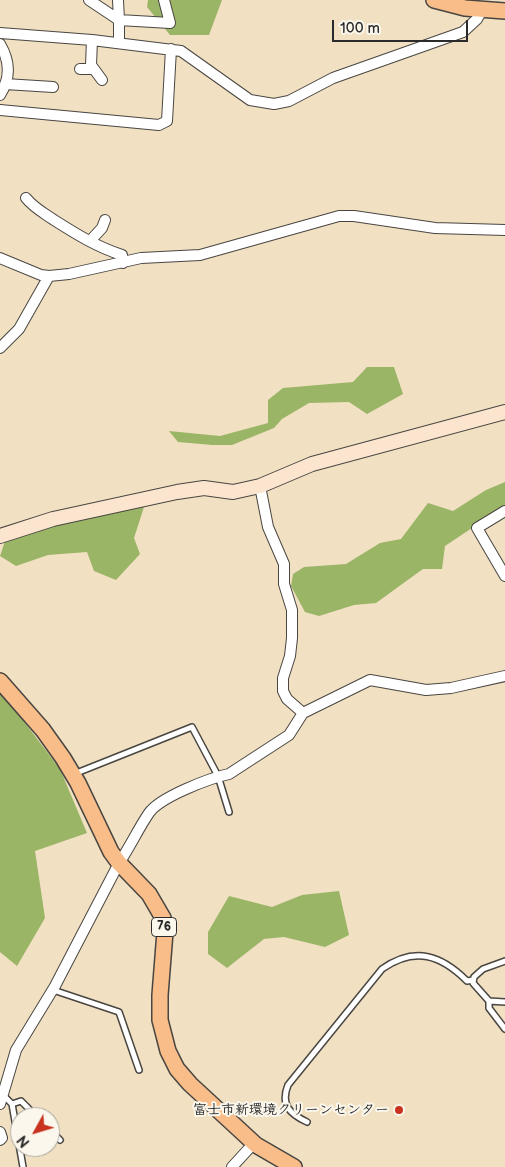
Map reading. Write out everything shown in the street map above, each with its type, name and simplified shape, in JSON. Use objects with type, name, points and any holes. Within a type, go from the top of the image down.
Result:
[{"type":"main road","points":[[434,0],[482,10],[505,11]]},
{"type":"main road","name":"76","points":[[0,681],[43,730],[74,774],[106,844],[119,863],[149,894],[163,918],[165,932],[160,1020],[168,1052],[177,1069],[190,1084],[254,1143],[294,1167]]},
{"type":"street","points":[[89,0],[119,20],[170,24],[164,0]]},
{"type":"street","points":[[118,0],[120,43]]},
{"type":"street","points":[[0,33],[92,40],[181,51],[250,100],[274,104],[289,101],[333,78],[463,32],[471,26],[482,10]]},
{"type":"street","points":[[92,40],[91,65],[102,80]]},
{"type":"street","points":[[0,44],[8,63],[5,84],[0,95]]},
{"type":"street","points":[[0,110],[159,125],[166,121],[171,49]]},
{"type":"street","points":[[80,69],[94,69]]},
{"type":"street","points":[[5,84],[53,88]]},
{"type":"street","points":[[26,198],[32,206],[74,233],[105,249],[122,255],[123,263]]},
{"type":"street","points":[[0,258],[40,275],[69,274],[141,258],[200,255],[339,216],[354,216],[435,228],[505,230]]},
{"type":"street","points":[[90,241],[102,228],[105,220]]},
{"type":"street","points":[[0,348],[19,329],[49,276]]},
{"type":"street","points":[[0,536],[53,519],[177,492],[204,488],[233,492],[260,486],[312,464],[505,412]]},
{"type":"street","points":[[260,486],[268,527],[284,564],[284,584],[292,610],[292,638],[290,656],[283,678],[283,691],[288,699],[303,713]]},
{"type":"street","points":[[505,511],[477,528],[505,576]]},
{"type":"street","points":[[1,1100],[16,1050],[53,990],[119,863],[150,812],[157,805],[218,776],[229,774],[289,734],[303,713],[370,680],[426,690],[451,688],[505,676]]},
{"type":"street","points":[[0,1132],[2,1138],[0,1140]]},
{"type":"street","points":[[232,1167],[254,1143]]},
{"type":"lane","points":[[74,774],[192,727],[218,776],[229,812]]},
{"type":"lane","points":[[307,1122],[289,1110],[285,1093],[288,1085],[382,969],[391,963],[408,957],[426,956],[451,966],[467,981],[474,980]]},
{"type":"lane","points":[[505,960],[483,969],[474,977],[473,983],[488,1001],[489,1008],[505,1029]]},
{"type":"lane","points":[[53,990],[119,1012],[139,1070]]},
{"type":"lane","points":[[488,1001],[505,1002]]},
{"type":"lane","points":[[1,1100],[12,1104],[21,1101],[27,1107]]},
{"type":"lane","points":[[12,1104],[23,1167]]},
{"type":"green space","points":[[148,0],[222,0],[209,35],[170,35],[147,7]]},
{"type":"green space","points":[[367,367],[394,367],[403,394],[367,414],[349,402],[309,403],[282,419],[274,428],[232,445],[178,442],[169,431],[220,436],[268,423],[268,400],[283,388],[353,382]]},
{"type":"green space","points":[[505,482],[505,506],[445,546],[442,569],[423,569],[376,603],[354,605],[319,616],[305,612],[291,586],[293,574],[304,567],[346,564],[380,543],[401,539],[428,503],[453,511],[486,490]]},
{"type":"green space","points":[[144,507],[134,538],[140,554],[116,580],[94,571],[87,552],[48,555],[16,566],[0,556],[5,541],[64,522]]},
{"type":"green space","points":[[0,690],[60,769],[87,833],[35,851],[45,918],[17,966],[0,952]]},
{"type":"green space","points":[[339,891],[349,935],[325,947],[284,937],[264,939],[227,968],[208,954],[208,932],[229,896],[272,907],[302,895]]},
{"type":"place","name":"富士市新環境クリーンセンター","points":[[399,1110]]}]
